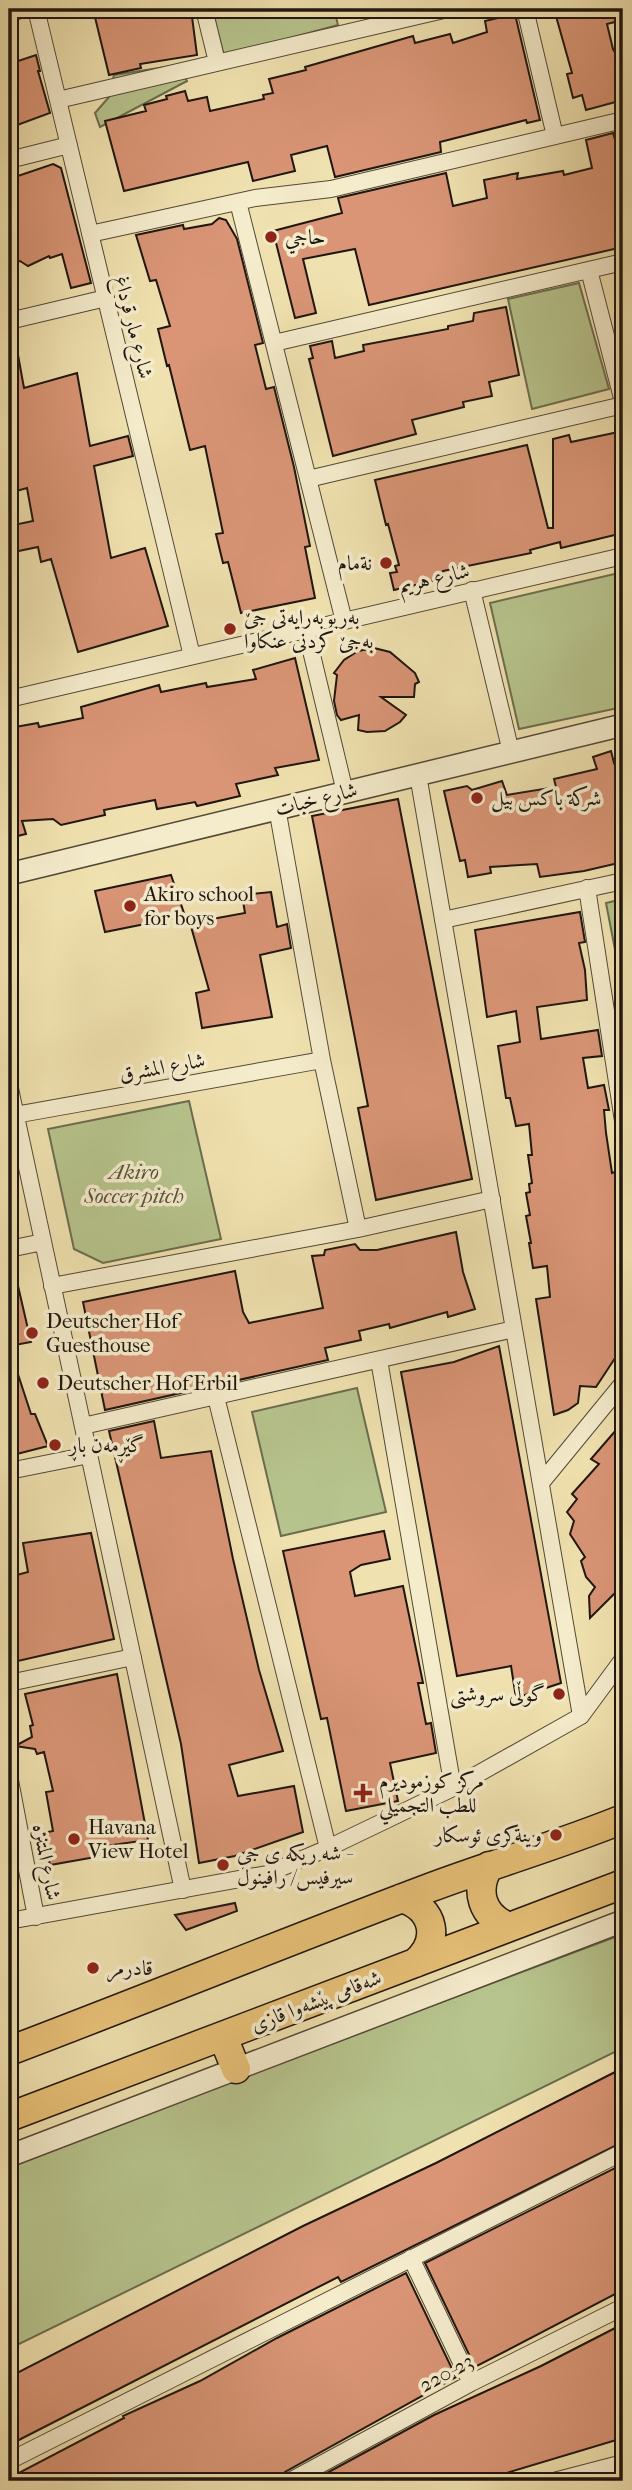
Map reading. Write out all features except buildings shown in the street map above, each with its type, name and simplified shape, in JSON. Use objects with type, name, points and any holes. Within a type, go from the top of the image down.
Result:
[{"type":"highway","points":[[9,2051],[402,1898],[623,1819]]},
{"type":"highway","points":[[489,1866],[481,1884],[483,1902],[493,1918],[509,1927]]},
{"type":"highway","name":"شەقامی پێشەوا قازی","points":[[9,2117],[623,1885]]},
{"type":"highway","points":[[402,1898],[419,1906],[430,1922],[428,1950],[415,1963]]},
{"type":"highway","points":[[223,2038],[236,2069]]},
{"type":"street","points":[[9,13],[25,9]]},
{"type":"street","name":"شارع مار قرداغ","points":[[36,9],[192,656]]},
{"type":"street","points":[[204,9],[217,62]]},
{"type":"street","points":[[58,100],[448,9]]},
{"type":"street","points":[[525,9],[555,136]]},
{"type":"street","points":[[90,234],[238,202],[331,189],[623,120]]},
{"type":"street","points":[[9,160],[69,145]]},
{"type":"street","points":[[238,202],[344,621]]},
{"type":"street","points":[[274,343],[623,262]]},
{"type":"street","points":[[308,479],[623,403],[589,270]]},
{"type":"street","points":[[9,321],[106,298]]},
{"type":"street","name":"شارع هريم","points":[[9,699],[623,556]]},
{"type":"street","points":[[472,590],[511,752]]},
{"type":"street","points":[[306,630],[345,792]]},
{"type":"street","name":"شارع خبات","points":[[9,874],[623,725]]},
{"type":"street","points":[[418,775],[582,1716]]},
{"type":"street","points":[[277,808],[322,1060],[358,1229]]},
{"type":"street","points":[[443,920],[623,881]]},
{"type":"street","points":[[587,888],[623,1121]]},
{"type":"street","name":"شارع المشرق","points":[[12,1115],[322,1060]]},
{"type":"street","points":[[9,1084],[12,1115],[43,1242],[183,1890]]},
{"type":"street","points":[[52,1286],[358,1229],[492,1199]]},
{"type":"street","points":[[9,1249],[43,1242]]},
{"type":"street","points":[[83,1426],[514,1329]]},
{"type":"street","points":[[379,1360],[453,1788]]},
{"type":"street","points":[[541,1483],[623,1384]]},
{"type":"street","points":[[216,1397],[328,1849]]},
{"type":"street","points":[[9,1471],[89,1455]]},
{"type":"street","points":[[9,1683],[133,1657]]},
{"type":"street","points":[[9,1921],[267,1874],[328,1849],[453,1788],[582,1716],[623,1659]]},
{"type":"street","name":"شارع المتنزه","points":[[9,1775],[36,1917]]},
{"type":"street","points":[[9,2157],[623,1921]]},
{"type":"street","points":[[9,2461],[623,2152]]},
{"type":"street","points":[[411,2258],[471,2383]]},
{"type":"street","name":"220-23","points":[[290,2481],[471,2383],[623,2307]]},
{"type":"street","points":[[554,2481],[623,2463]]},
{"type":"green space","points":[[212,9],[334,9],[338,25],[224,56]]},
{"type":"green space","points":[[178,65],[187,81],[100,127],[95,113],[109,97],[114,75]]},
{"type":"green space","points":[[579,283],[609,389],[532,409],[508,299]]},
{"type":"green space","points":[[623,572],[623,707],[519,729],[490,603]]},
{"type":"green space","points":[[623,899],[623,991],[606,903]]},
{"type":"green space","name":"Akiro Soccer pitch","points":[[189,1101],[221,1239],[103,1263],[74,1249],[48,1129]]},
{"type":"green space","points":[[357,1388],[386,1512],[281,1536],[252,1412]]},
{"type":"green space","points":[[623,1934],[623,2048],[9,2349],[9,2164]]},
{"type":"place","name":"حاجي","points":[[271,237]]},
{"type":"place","name":"نةمام","points":[[386,563]]},
{"type":"place","name":"بەریوبەرایەتی جێ بەجێ کردنی عنکاوا","points":[[230,629]]},
{"type":"place","name":"شركة باكس بيل","points":[[477,798]]},
{"type":"place","name":"Akiro school for boys","points":[[130,906]]},
{"type":"place","name":"Deutscher Hof Guesthouse","points":[[32,1333]]},
{"type":"place","name":"Deutscher Hof Erbil","points":[[43,1383]]},
{"type":"place","name":"گێڕمەن باڕ","points":[[55,1445]]},
{"type":"place","name":"گوڵی سروشتی","points":[[559,1694]]},
{"type":"place","name":"مركز كوزموديرم للطب التجميلي","points":[[363,1793]]},
{"type":"place","name":"وينةكرى ئوسكار","points":[[556,1835]]},
{"type":"place","name":"Havana View Hotel","points":[[74,1839]]},
{"type":"place","name":"شه ريكه ى جي - سيرفيس/ رافينول","points":[[223,1865]]},
{"type":"place","name":"قادرمر","points":[[93,1968]]}]
